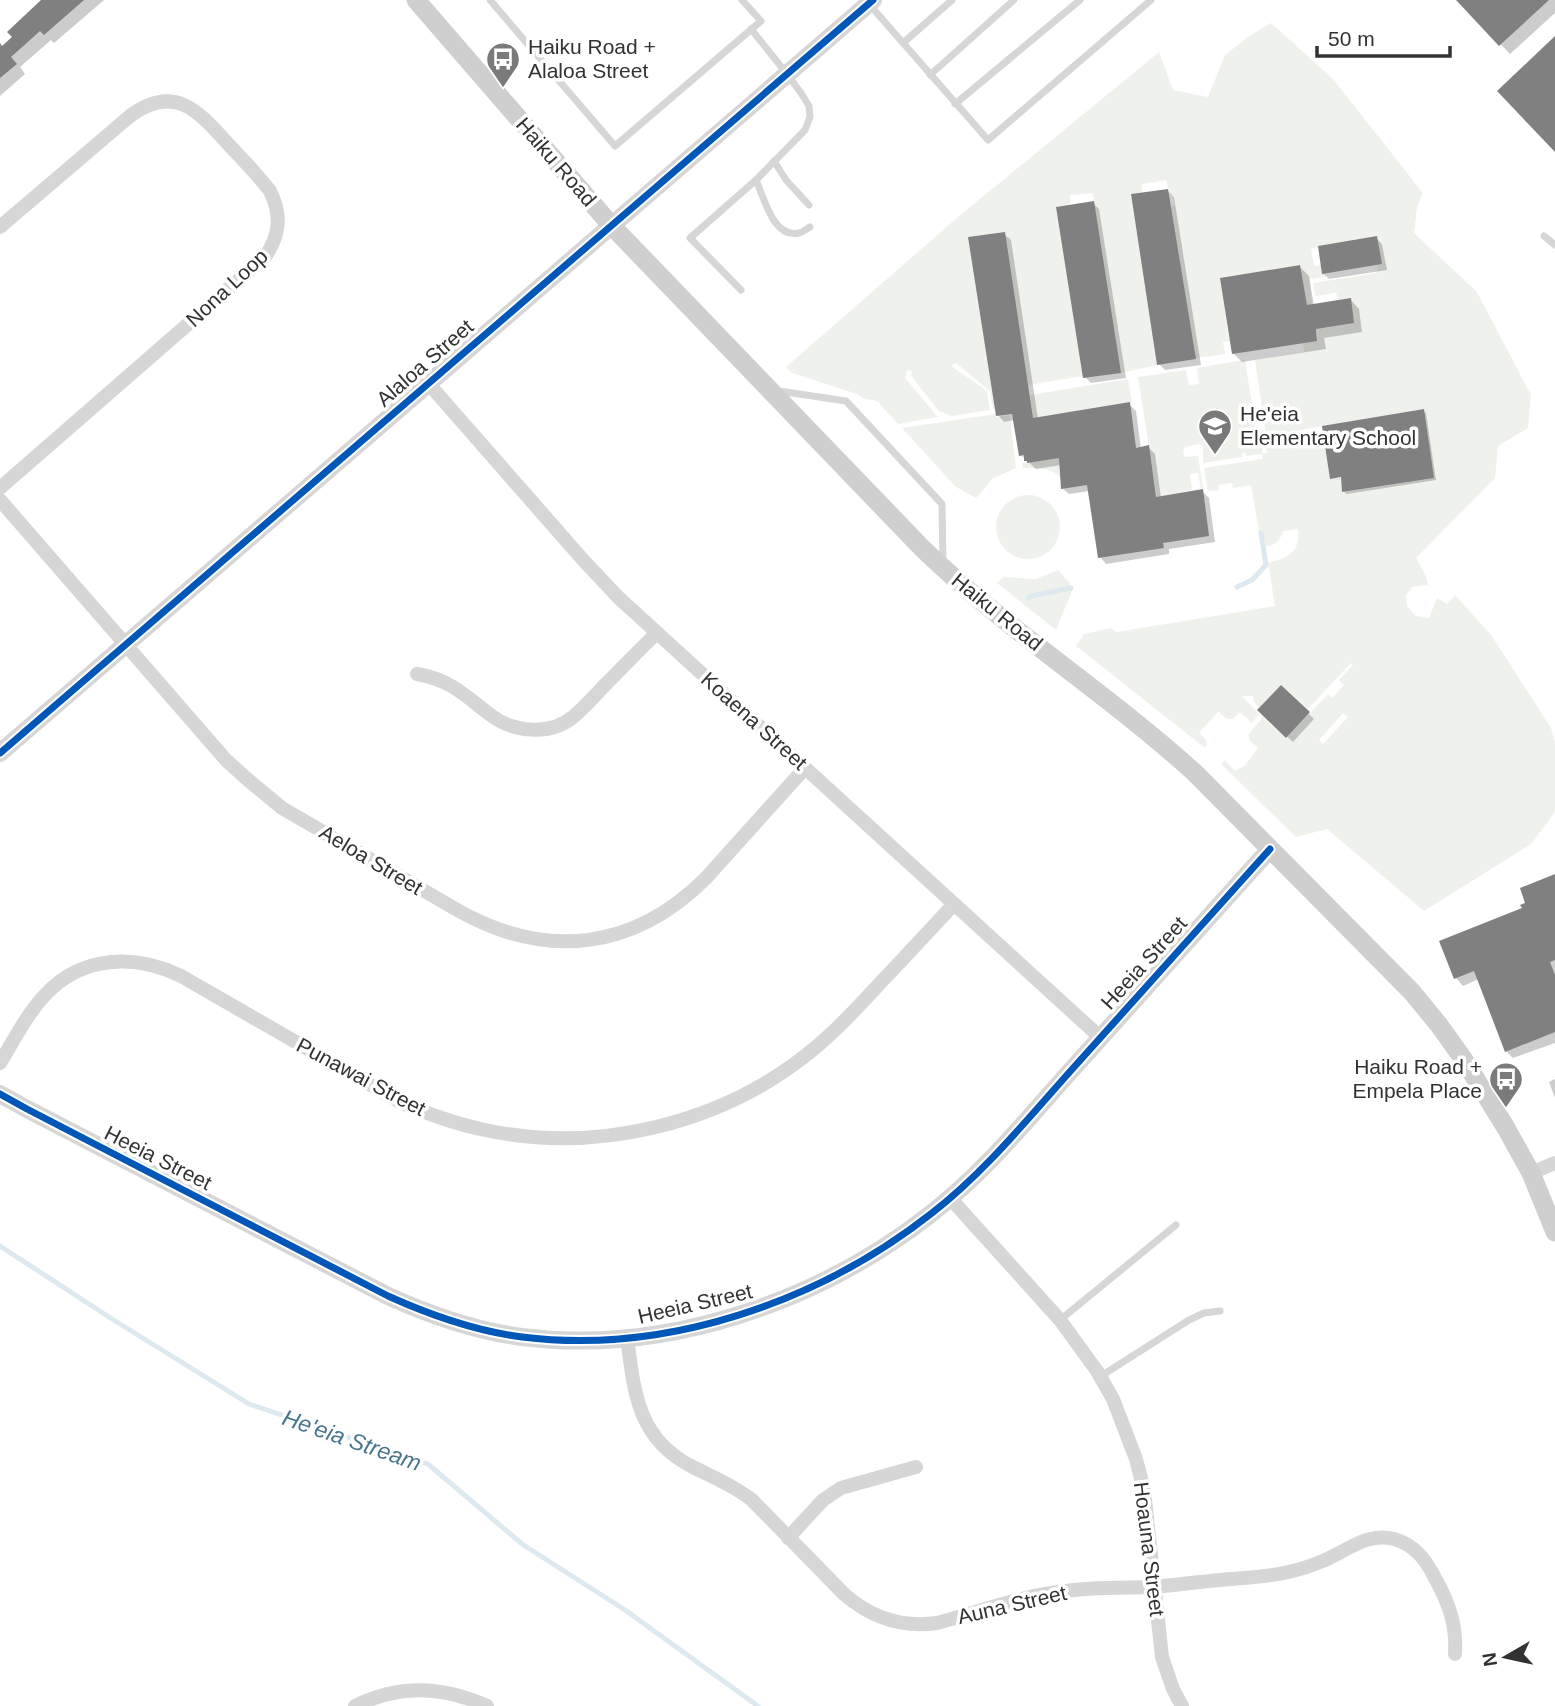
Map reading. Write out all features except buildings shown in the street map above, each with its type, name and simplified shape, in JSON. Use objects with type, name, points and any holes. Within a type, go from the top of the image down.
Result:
[{"type":"main road","name":"Haiku Road","points":[[416,0],[611,225],[943,568],[1166,746],[1412,992],[1465,1060],[1488,1096],[1531,1172],[1555,1232]]},
{"type":"street","name":"Alaloa Street","points":[[0,753],[871,2]]},
{"type":"street","name":"Nona Loop","points":[[0,227],[139,109],[149,104],[171,102],[199,112],[263,182],[275,201],[278,224],[276,236],[265,257],[0,488]]},
{"type":"street","name":"Koaena Street","points":[[428,383],[619,598],[1101,1038]]},
{"type":"street","name":"Aeloa Street","points":[[0,500],[226,760],[264,794],[282,808],[468,917],[499,931],[544,941],[589,940],[632,929],[663,914],[706,878],[805,768]]},
{"type":"street","points":[[417,674],[454,686],[500,722],[520,729],[542,729],[572,718],[657,633]]},
{"type":"street","name":"Heeia Street","points":[[0,1094],[413,1308],[466,1325],[521,1337],[581,1340],[671,1331],[713,1322],[800,1292],[868,1257],[950,1198],[989,1163],[1270,849]]},
{"type":"street","name":"Punawai Street","points":[[0,1063],[37,1004],[58,983],[90,966],[114,961],[132,961],[157,966],[181,976],[400,1102],[428,1114],[468,1126],[519,1135],[580,1138],[642,1130],[682,1120],[730,1101],[792,1065],[832,1033],[954,904]]},
{"type":"street","points":[[1531,1172],[1555,1163]]},
{"type":"street","name":"Hoauna Street","points":[[950,1198],[1060,1321],[1079,1345],[1113,1399],[1126,1429],[1144,1490],[1162,1657],[1182,1706]]},
{"type":"street","name":"Auna Street","points":[[627,1337],[638,1406],[654,1435],[683,1461],[741,1491],[856,1605],[883,1619],[911,1625],[937,1623],[1050,1593],[1155,1587],[1285,1573],[1326,1560],[1362,1541],[1380,1537],[1407,1544],[1428,1565],[1452,1615],[1455,1654]]},
{"type":"street","points":[[788,1538],[823,1500],[841,1488],[916,1467]]},
{"type":"street","points":[[355,1706],[381,1695],[416,1690],[453,1693],[487,1706]]},
{"type":"lane","points":[[490,0],[615,146],[761,21],[742,0]]},
{"type":"lane","points":[[903,43],[952,0]]},
{"type":"lane","points":[[930,75],[1014,0]]},
{"type":"lane","points":[[956,104],[1080,0]]},
{"type":"lane","points":[[871,2],[930,75],[988,140],[1151,0]]},
{"type":"lane","points":[[741,290],[690,238],[756,180],[805,130],[810,117],[809,106],[788,74],[751,29]]},
{"type":"lane","points":[[774,161],[786,180],[810,205]]},
{"type":"lane","points":[[756,180],[773,221],[785,231],[799,233],[810,227]]},
{"type":"lane","points":[[1544,236],[1555,244]]},
{"type":"lane","points":[[770,390],[846,401],[942,504],[943,568]]},
{"type":"lane","points":[[1060,1321],[1176,1225]]},
{"type":"lane","points":[[1100,1377],[1189,1320],[1204,1313],[1220,1311]]},
{"type":"shaded area","points":[[1271,23],[1333,79],[1423,193],[1417,207],[1414,233],[1477,292],[1531,395],[1528,428],[1498,446],[1495,478],[1416,558],[1428,585],[1412,587],[1406,595],[1407,606],[1416,616],[1429,618],[1437,598],[1447,604],[1455,595],[1492,636],[1551,728],[1555,742],[1555,812],[1531,844],[1424,911],[1327,829],[1296,837],[1221,764],[1225,760],[1235,771],[1244,766],[1258,748],[1248,735],[1263,717],[1286,738],[1328,694],[1332,698],[1344,685],[1339,680],[1353,665],[1351,663],[1308,709],[1281,685],[1260,708],[1254,702],[1253,696],[1242,696],[1259,714],[1252,723],[1240,712],[1230,719],[1218,712],[1199,733],[1206,740],[1205,748],[1076,646],[1084,634],[1110,628],[1117,632],[1275,606],[1268,563],[1288,556],[1298,543],[1298,529],[1283,531],[1277,542],[1266,546],[1263,532],[1259,532],[1251,485],[1233,488],[1232,483],[1219,485],[1219,490],[1208,491],[1204,468],[1263,459],[1262,454],[1246,456],[1245,452],[1242,457],[1203,463],[1203,446],[1199,444],[1185,447],[1184,456],[1198,456],[1203,489],[1201,490],[1198,473],[1190,474],[1192,490],[1157,497],[1138,377],[1186,370],[1189,385],[1199,384],[1197,368],[1245,360],[1258,444],[1262,444],[1263,454],[1267,453],[1266,443],[1320,435],[1322,445],[1325,445],[1330,478],[1340,477],[1343,493],[1434,478],[1424,409],[1266,436],[1255,360],[1304,352],[1303,343],[1318,340],[1317,330],[1312,328],[1325,323],[1326,328],[1354,323],[1351,298],[1339,301],[1336,293],[1315,296],[1313,283],[1377,273],[1377,266],[1381,264],[1377,236],[1352,240],[1345,256],[1342,242],[1311,249],[1314,266],[1321,265],[1322,274],[1326,277],[1309,279],[1314,319],[1310,321],[1300,265],[1221,278],[1228,334],[1236,340],[1223,342],[1225,354],[1196,358],[1171,207],[1175,205],[1173,195],[1170,195],[1166,180],[1142,184],[1142,192],[1131,195],[1158,365],[1120,373],[1093,193],[1070,195],[1070,204],[1057,207],[1083,376],[1028,385],[1004,232],[969,237],[995,409],[990,391],[956,363],[951,366],[987,391],[990,410],[952,416],[939,411],[911,376],[912,371],[907,370],[905,378],[938,417],[898,424],[877,401],[792,373],[786,367],[958,217],[1159,52],[1173,90],[1208,97],[1225,55]],"holes":[[[1343,713],[1348,717],[1323,744],[1319,740]]]},
{"type":"shaded area","points":[[1128,379],[1132,402],[1019,421],[1017,413],[1032,411],[1030,395]]},
{"type":"shaded area","points":[[996,414],[996,417],[1010,415],[1016,468],[992,479],[976,498],[956,487],[902,428]]},
{"type":"shaded area","points":[[1134,447],[1061,478],[1048,470],[1023,468],[1022,463]]},
{"type":"shaded area","points":[[1028,495],[1040,497],[1051,504],[1058,515],[1058,539],[1051,550],[1040,557],[1028,559],[1016,557],[1005,550],[998,539],[996,527],[998,515],[1005,504],[1016,497]]},
{"type":"shaded area","points":[[1058,570],[1069,582],[1072,591],[1056,630],[997,583],[1004,577],[1036,579]]},
{"type":"waterway","points":[[1237,587],[1252,580],[1266,565],[1261,533]]},
{"type":"waterway","points":[[1028,598],[1071,588]]},
{"type":"waterway","name":"He'eia Stream","points":[[0,1246],[249,1404],[428,1464],[522,1544],[625,1610],[758,1706]]},
{"type":"cycle path","points":[[0,753],[873,0]]},
{"type":"cycle path","points":[[0,1094],[388,1296],[436,1316],[504,1334],[576,1340],[631,1338],[685,1329],[739,1315],[791,1296],[841,1272],[888,1245],[952,1197],[1006,1143],[1270,849]]},
{"type":"place","name":"Haiku Road + Alaloa Street","points":[[503,89]]},
{"type":"place","name":"He'eia Elementary School","points":[[1215,456]]},
{"type":"place","name":"Haiku Road + Empela Place","points":[[1506,1109]]}]
